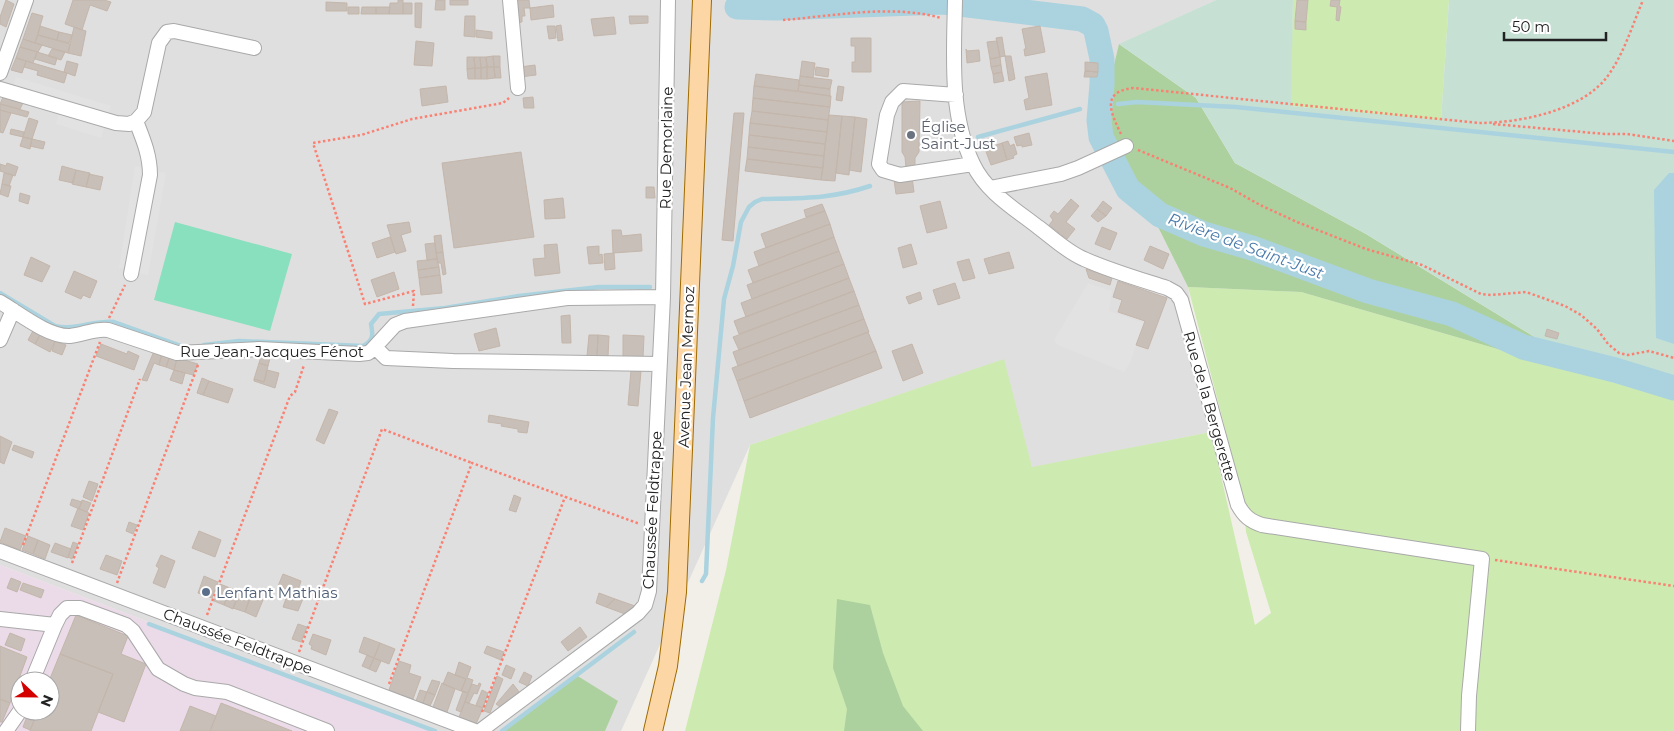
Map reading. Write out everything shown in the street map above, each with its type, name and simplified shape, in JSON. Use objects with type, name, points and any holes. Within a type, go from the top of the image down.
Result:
[{"type":"main road","name":"Avenue Jean Mermoz","points":[[653,731],[668,666],[676,602],[702,0]]},
{"type":"street","points":[[0,73],[26,0]]},
{"type":"street","points":[[510,0],[518,88]]},
{"type":"street","name":"Rue Demorlaine","points":[[663,297],[668,0]]},
{"type":"street","name":"Rue de la Bergerette","points":[[954,11],[956,95],[962,131],[973,164],[990,188],[1068,250],[1083,259],[1167,288],[1176,293],[1181,300],[1238,505],[1244,515],[1262,525],[1482,559]]},
{"type":"street","points":[[0,89],[123,124],[136,121],[144,112],[159,43],[167,32],[174,30],[254,48]]},
{"type":"street","points":[[956,95],[903,91],[892,102],[887,115],[879,164],[883,170],[900,175],[973,164]]},
{"type":"street","points":[[131,274],[150,175],[147,150],[136,121]]},
{"type":"street","points":[[990,188],[1061,174],[1115,151]]},
{"type":"street","name":"Rue Jean-Jacques Fénot","points":[[104,329],[178,353],[249,349],[364,354],[376,347],[395,325],[405,321],[567,298],[663,297]]},
{"type":"street","name":"Chaussée Feldtrappe","points":[[480,731],[642,609],[647,600],[649,591],[663,297]]},
{"type":"street","points":[[0,302],[48,331],[61,336],[73,336],[104,329]]},
{"type":"street","points":[[0,340],[13,310]]},
{"type":"street","points":[[376,347],[386,358],[509,363],[659,364]]},
{"type":"street","name":"Chaussée Feldtrappe","points":[[0,552],[475,731]]},
{"type":"street","points":[[1468,731],[1469,696],[1482,559]]},
{"type":"street","points":[[36,671],[55,625],[63,611],[71,607],[80,608],[120,622],[133,631],[154,664],[163,673],[190,687],[227,692],[327,731]]},
{"type":"street","points":[[0,619],[55,625]]},
{"type":"path","points":[[1479,123],[1523,119],[1562,108],[1580,100],[1605,79],[1613,68],[1643,0]]},
{"type":"path","points":[[783,20],[896,10],[923,13],[954,11]]},
{"type":"path","points":[[414,291],[365,304],[313,144],[361,135],[412,118],[503,103],[518,88]]},
{"type":"path","points":[[1674,140],[1627,134],[1605,134],[1479,123],[1133,88],[1122,90],[1112,98],[1110,107],[1115,151],[1230,188],[1260,205],[1297,222],[1366,249],[1422,265],[1481,294],[1526,292],[1564,306],[1581,315],[1619,353],[1628,355],[1649,351],[1674,358]]},
{"type":"path","points":[[111,314],[131,274]]},
{"type":"path","points":[[18,558],[104,329]]},
{"type":"path","points":[[203,627],[290,396],[295,392],[308,352]]},
{"type":"path","points":[[113,593],[199,362],[199,353]]},
{"type":"path","points":[[67,576],[140,379]]},
{"type":"path","points":[[295,663],[382,429],[652,529]]},
{"type":"path","points":[[384,697],[472,463]]},
{"type":"path","points":[[482,712],[565,496]]},
{"type":"path","points":[[1482,559],[1674,586]]},
{"type":"shaded area","points":[[0,0],[1216,0],[1120,44],[1110,131],[1188,287],[1211,432],[1032,468],[1003,360],[750,445],[621,731],[433,731],[0,565]]},
{"type":"shaded area","points":[[16,77],[111,106],[101,138],[56,124],[61,107],[11,92]]},
{"type":"shaded area","points":[[135,166],[166,173],[148,275],[119,268]]},
{"type":"shaded area","points":[[1088,283],[1112,291],[1109,311],[1144,323],[1130,363],[1124,372],[1058,345],[1054,340]]},
{"type":"shaded area","points":[[0,565],[433,731],[0,731]]},
{"type":"green space","points":[[1216,0],[1293,0],[1291,106],[1441,120],[1449,0],[1674,0],[1674,400],[1605,380],[1366,234],[1235,163],[1196,98],[1119,44]]},
{"type":"green space","points":[[1293,0],[1449,0],[1441,121],[1290,106]]},
{"type":"green space","points":[[1119,44],[1196,98],[1235,163],[1366,234],[1605,380],[1301,292],[1188,287],[1110,131],[1106,99]]},
{"type":"green space","points":[[175,222],[292,254],[270,331],[154,300]]},
{"type":"green space","points":[[1188,287],[1301,292],[1674,400],[1674,731],[685,731],[726,570],[750,445],[1004,359],[1032,467],[1211,432],[1255,625],[1271,613],[1246,532],[1243,497]]},
{"type":"green space","points":[[837,599],[870,605],[883,653],[903,706],[923,731],[844,731],[847,709],[833,668]]},
{"type":"green space","points":[[576,675],[618,701],[605,731],[503,730]]},
{"type":"water","points":[[1669,173],[1674,173],[1674,344],[1656,338],[1654,190]]},
{"type":"building","points":[[6,0],[14,4],[6,27],[0,24],[0,17]]},
{"type":"building","points":[[73,0],[104,0],[111,2],[107,11],[90,5],[82,30],[65,24]]},
{"type":"building","points":[[398,0],[403,0],[403,14],[389,14],[390,3],[398,3]]},
{"type":"building","points":[[436,0],[445,0],[445,10],[435,10]]},
{"type":"building","points":[[450,0],[468,0],[468,5],[450,5]]},
{"type":"building","points":[[512,0],[529,0],[530,8],[524,8],[525,16],[522,16],[522,22],[515,23]]},
{"type":"building","points":[[1297,0],[1308,0],[1306,22],[1295,21]]},
{"type":"building","points":[[1331,0],[1340,0],[1339,21],[1336,20],[1337,7],[1330,6]]},
{"type":"building","points":[[326,2],[347,3],[347,11],[326,11]]},
{"type":"building","points":[[403,3],[412,3],[412,14],[403,14]]},
{"type":"building","points":[[415,3],[422,3],[421,28],[415,27]]},
{"type":"building","points":[[553,5],[554,17],[531,20],[530,8]]},
{"type":"building","points":[[348,7],[359,7],[359,14],[348,14]]},
{"type":"building","points":[[362,7],[376,7],[376,14],[361,14]]},
{"type":"building","points":[[376,7],[390,7],[389,14],[376,14]]},
{"type":"building","points":[[32,13],[43,16],[35,43],[23,39]]},
{"type":"building","points":[[465,16],[475,16],[475,37],[464,36]]},
{"type":"building","points":[[629,16],[648,16],[648,23],[630,24]]},
{"type":"building","points":[[614,17],[616,34],[594,36],[591,19]]},
{"type":"building","points":[[1295,21],[1306,22],[1306,30],[1295,29]]},
{"type":"building","points":[[561,25],[563,40],[558,41],[556,26]]},
{"type":"building","points":[[40,26],[59,32],[57,40],[38,35]]},
{"type":"building","points":[[547,26],[555,26],[556,38],[549,39]]},
{"type":"building","points":[[1040,26],[1045,52],[1025,56],[1024,49],[1026,49],[1022,29]]},
{"type":"building","points":[[74,27],[86,31],[81,56],[68,53]]},
{"type":"building","points":[[476,30],[492,32],[492,39],[476,37]]},
{"type":"building","points":[[59,32],[72,35],[69,43],[57,40]]},
{"type":"building","points":[[38,35],[70,44],[68,53],[35,43]]},
{"type":"building","points":[[1002,37],[1005,56],[1000,57],[996,38]]},
{"type":"building","points":[[851,38],[871,38],[871,72],[852,72],[852,62],[855,62],[855,46],[851,46]]},
{"type":"building","points":[[23,39],[42,45],[38,52],[20,47]]},
{"type":"building","points":[[416,41],[434,43],[432,66],[414,65]]},
{"type":"building","points":[[997,41],[1000,57],[990,59],[987,42]]},
{"type":"building","points":[[20,47],[37,52],[33,63],[16,58]]},
{"type":"building","points":[[52,49],[65,52],[61,60],[48,56]]},
{"type":"building","points":[[966,49],[967,51],[979,50],[980,61],[967,63]]},
{"type":"building","points":[[37,52],[57,58],[55,65],[35,59]]},
{"type":"building","points":[[493,56],[494,67],[487,67],[486,57]]},
{"type":"building","points":[[493,56],[500,56],[500,67],[494,67]]},
{"type":"building","points":[[1005,56],[1011,56],[1015,79],[1009,81]]},
{"type":"building","points":[[467,57],[474,57],[475,68],[467,69]]},
{"type":"building","points":[[474,57],[480,57],[481,68],[475,68]]},
{"type":"building","points":[[480,57],[486,57],[487,67],[481,68]]},
{"type":"building","points":[[1000,57],[1001,65],[991,67],[990,59]]},
{"type":"building","points":[[16,58],[26,61],[22,73],[11,70]]},
{"type":"building","points":[[26,61],[67,73],[64,83],[37,75],[38,71],[24,67]]},
{"type":"building","points":[[67,61],[78,64],[75,76],[64,72]]},
{"type":"building","points":[[802,61],[815,63],[813,78],[800,76]]},
{"type":"building","points":[[1085,62],[1098,63],[1098,72],[1085,71]]},
{"type":"building","points":[[535,65],[536,75],[520,77],[520,67]]},
{"type":"building","points":[[1001,65],[1002,72],[993,74],[991,67]]},
{"type":"building","points":[[487,67],[494,67],[495,78],[487,79]]},
{"type":"building","points":[[487,67],[487,79],[481,79],[481,68]]},
{"type":"building","points":[[494,67],[500,67],[501,78],[495,78]]},
{"type":"building","points":[[816,67],[829,69],[828,77],[815,75]]},
{"type":"building","points":[[475,68],[481,68],[481,79],[475,79]]},
{"type":"building","points":[[475,68],[475,79],[468,79],[467,69]]},
{"type":"building","points":[[1085,71],[1098,72],[1097,77],[1084,77]]},
{"type":"building","points":[[1002,72],[1004,81],[994,83],[993,74]]},
{"type":"building","points":[[1047,73],[1052,105],[1026,110],[1024,100],[1029,98],[1025,77]]},
{"type":"building","points":[[756,74],[799,80],[798,91],[754,86]]},
{"type":"building","points":[[800,76],[832,80],[830,89],[799,85]]},
{"type":"building","points":[[799,85],[830,89],[830,96],[798,91]]},
{"type":"building","points":[[446,86],[448,102],[422,106],[420,89]]},
{"type":"building","points":[[754,86],[831,96],[830,107],[753,98]]},
{"type":"building","points":[[838,86],[844,87],[842,101],[836,100]]},
{"type":"building","points":[[3,97],[23,103],[20,109],[0,104]]},
{"type":"building","points":[[533,97],[534,108],[524,108],[523,98]]},
{"type":"building","points":[[753,98],[830,107],[828,120],[752,111]]},
{"type":"building","name":"Église Saint-Just","points":[[920,101],[919,152],[915,158],[915,167],[906,168],[905,157],[902,152],[902,102]]},
{"type":"building","points":[[0,104],[29,112],[27,117],[0,110]]},
{"type":"building","points":[[0,110],[11,113],[3,133],[0,132]]},
{"type":"building","points":[[752,111],[828,120],[827,132],[750,123]]},
{"type":"building","points":[[734,113],[744,113],[733,241],[722,240]]},
{"type":"building","points":[[829,115],[842,116],[835,181],[821,180]]},
{"type":"building","points":[[842,116],[855,117],[849,175],[836,173]]},
{"type":"building","points":[[855,117],[867,119],[861,172],[849,170]]},
{"type":"building","points":[[29,118],[38,121],[32,139],[23,137]]},
{"type":"building","points":[[750,123],[827,132],[825,144],[749,135]]},
{"type":"building","points":[[11,129],[24,132],[23,137],[10,134]]},
{"type":"building","points":[[1029,133],[1032,145],[1017,146],[1014,137]]},
{"type":"building","points":[[749,135],[825,144],[824,156],[748,147]]},
{"type":"building","points":[[23,137],[32,139],[30,149],[20,146]]},
{"type":"building","points":[[32,139],[45,142],[43,149],[30,146]]},
{"type":"building","points":[[1008,141],[1010,146],[1014,144],[1017,154],[1013,156],[1014,158],[1007,160],[1002,143]]},
{"type":"building","points":[[1002,143],[1007,160],[991,165],[985,149]]},
{"type":"building","points":[[748,147],[824,156],[823,168],[747,159]]},
{"type":"building","points":[[521,152],[534,237],[454,248],[442,163]]},
{"type":"building","points":[[747,159],[823,168],[821,180],[745,171]]},
{"type":"building","points":[[7,163],[18,167],[15,176],[0,171],[0,164],[6,166]]},
{"type":"building","points":[[62,166],[76,170],[73,183],[59,180]]},
{"type":"building","points":[[76,170],[90,173],[86,187],[72,184]]},
{"type":"building","points":[[4,173],[13,175],[9,186],[2,184]]},
{"type":"building","points":[[89,174],[103,177],[100,190],[86,187]]},
{"type":"building","points":[[912,177],[914,192],[896,194],[894,180]]},
{"type":"building","points":[[2,184],[11,186],[8,197],[0,194]]},
{"type":"building","points":[[646,187],[654,187],[655,198],[646,198]]},
{"type":"building","points":[[20,193],[30,196],[28,204],[19,201]]},
{"type":"building","points":[[563,198],[565,218],[545,219],[544,200]]},
{"type":"building","points":[[1071,199],[1079,206],[1066,222],[1075,229],[1067,239],[1049,225],[1053,220],[1050,216],[1054,211],[1058,214]]},
{"type":"building","points":[[940,201],[947,228],[927,233],[920,206]]},
{"type":"building","points":[[1103,201],[1112,208],[1106,216],[1097,209]]},
{"type":"building","points":[[822,204],[825,211],[806,217],[804,210]]},
{"type":"building","points":[[1097,209],[1106,216],[1098,222],[1091,216]]},
{"type":"building","points":[[825,211],[830,224],[766,248],[761,234]]},
{"type":"building","points":[[409,222],[411,232],[401,235],[406,251],[396,254],[387,225]]},
{"type":"building","points":[[830,224],[834,237],[759,266],[754,252]]},
{"type":"building","points":[[1102,227],[1117,233],[1110,250],[1095,244]]},
{"type":"building","points":[[612,230],[621,230],[622,236],[641,234],[642,251],[613,253]]},
{"type":"building","points":[[441,235],[443,252],[436,253],[434,236]]},
{"type":"building","points":[[390,237],[395,252],[377,258],[372,243]]},
{"type":"building","points":[[834,237],[839,251],[753,283],[748,270]]},
{"type":"building","points":[[435,243],[437,259],[427,260],[425,244]]},
{"type":"building","points":[[557,244],[560,273],[535,276],[533,259],[545,258],[544,245]]},
{"type":"building","points":[[911,244],[917,264],[903,268],[898,248]]},
{"type":"building","points":[[599,246],[599,255],[602,254],[603,263],[589,264],[587,247]]},
{"type":"building","points":[[1150,246],[1169,254],[1163,269],[1144,260]]},
{"type":"building","points":[[839,251],[844,264],[752,299],[747,285]]},
{"type":"building","points":[[443,252],[446,274],[443,275],[441,263],[438,263],[436,253]]},
{"type":"building","points":[[1009,252],[1014,268],[989,274],[984,259]]},
{"type":"building","points":[[614,253],[615,269],[605,270],[604,254]]},
{"type":"building","points":[[31,257],[50,266],[42,282],[24,275]]},
{"type":"building","points":[[437,259],[439,267],[418,270],[417,261]]},
{"type":"building","points":[[969,259],[975,278],[963,281],[957,262]]},
{"type":"building","points":[[844,264],[849,278],[746,317],[741,303]]},
{"type":"building","points":[[439,267],[440,275],[419,278],[418,270]]},
{"type":"building","points":[[1086,269],[1112,278],[1110,285],[1089,278]]},
{"type":"building","points":[[74,271],[97,281],[90,298],[83,295],[81,299],[65,292]]},
{"type":"building","points":[[394,272],[399,289],[377,297],[371,280]]},
{"type":"building","points":[[440,275],[442,293],[421,295],[419,278]]},
{"type":"building","points":[[849,278],[854,291],[739,334],[734,321]]},
{"type":"building","points":[[1118,281],[1167,298],[1148,349],[1136,345],[1145,321],[1118,312],[1122,300],[1113,297]]},
{"type":"building","points":[[955,283],[960,298],[938,305],[933,290]]},
{"type":"building","points":[[854,291],[859,305],[739,350],[733,337]]},
{"type":"building","points":[[920,292],[922,299],[909,304],[906,297]]},
{"type":"building","points":[[859,305],[864,319],[738,366],[733,352]]},
{"type":"building","points":[[570,315],[571,343],[562,343],[561,316]]},
{"type":"building","points":[[864,319],[869,332],[737,381],[732,368]]},
{"type":"building","points":[[496,328],[500,346],[479,351],[474,334]]},
{"type":"building","points":[[34,329],[41,333],[35,344],[28,340]]},
{"type":"building","points":[[1547,329],[1559,333],[1557,339],[1545,336]]},
{"type":"building","points":[[868,332],[876,351],[744,401],[737,381]]},
{"type":"building","points":[[41,333],[55,341],[50,352],[35,344]]},
{"type":"building","points":[[589,335],[598,335],[597,356],[587,356]]},
{"type":"building","points":[[598,335],[609,336],[608,357],[597,356]]},
{"type":"building","points":[[623,335],[644,336],[643,358],[623,356]]},
{"type":"building","points":[[55,341],[66,345],[62,355],[52,351]]},
{"type":"building","points":[[101,344],[127,354],[128,351],[139,356],[134,370],[96,356]]},
{"type":"building","points":[[912,344],[923,373],[903,381],[892,351]]},
{"type":"building","points":[[154,351],[162,353],[159,365],[154,363],[147,381],[142,380]]},
{"type":"building","points":[[876,351],[882,368],[750,418],[744,401]]},
{"type":"building","points":[[162,353],[170,356],[166,367],[159,365]]},
{"type":"building","points":[[262,354],[271,354],[268,366],[259,363]]},
{"type":"building","points":[[170,356],[177,358],[174,370],[166,367]]},
{"type":"building","points":[[177,358],[198,364],[193,375],[174,370]]},
{"type":"building","points":[[259,363],[268,366],[264,382],[254,379]]},
{"type":"building","points":[[174,370],[185,373],[182,384],[170,380]]},
{"type":"building","points":[[267,370],[279,373],[275,388],[254,381],[254,379],[264,382]]},
{"type":"building","points":[[631,370],[641,371],[638,406],[628,405]]},
{"type":"building","points":[[202,378],[209,381],[203,395],[197,393]]},
{"type":"building","points":[[209,381],[233,389],[228,403],[203,395]]},
{"type":"building","points":[[329,409],[338,412],[324,444],[316,440]]},
{"type":"building","points":[[489,415],[529,422],[527,433],[518,432],[518,429],[501,426],[502,424],[488,422]]},
{"type":"building","points":[[0,436],[12,442],[4,464],[0,462]]},
{"type":"building","points":[[14,445],[34,452],[32,458],[12,450]]},
{"type":"building","points":[[89,481],[98,484],[92,501],[83,497]]},
{"type":"building","points":[[514,495],[521,498],[516,512],[509,510]]},
{"type":"building","points":[[72,499],[82,502],[79,509],[70,505]]},
{"type":"building","points":[[82,500],[91,503],[87,512],[79,509]]},
{"type":"building","points":[[78,508],[89,513],[83,530],[71,526]]},
{"type":"building","points":[[129,522],[137,525],[133,534],[126,531]]},
{"type":"building","points":[[5,528],[26,536],[20,550],[0,542]]},
{"type":"building","points":[[199,531],[221,540],[215,557],[192,548]]},
{"type":"building","points":[[28,536],[38,540],[33,554],[22,550]]},
{"type":"building","points":[[38,540],[50,545],[45,559],[33,554]]},
{"type":"building","points":[[73,542],[78,544],[72,559],[68,557]]},
{"type":"building","points":[[55,543],[71,549],[68,558],[51,552]]},
{"type":"building","points":[[106,555],[122,561],[117,575],[100,569]]},
{"type":"building","points":[[161,555],[175,561],[165,588],[153,583],[159,568],[156,566]]},
{"type":"building","points":[[283,574],[301,581],[297,593],[304,596],[298,611],[283,607],[289,590],[278,586]]},
{"type":"building","points":[[204,576],[218,582],[212,598],[198,593]]},
{"type":"building","points":[[11,578],[21,582],[17,592],[7,588]]},
{"type":"building","points":[[23,583],[44,590],[41,598],[20,590]]},
{"type":"building","points":[[220,584],[230,588],[224,605],[214,601]]},
{"type":"building","points":[[230,588],[240,591],[233,609],[224,605]]},
{"type":"building","points":[[240,590],[251,595],[245,612],[233,608]]},
{"type":"building","points":[[599,593],[615,599],[606,607],[596,603]]},
{"type":"building","points":[[251,595],[263,600],[256,617],[245,612]]},
{"type":"building","points":[[615,599],[635,606],[625,614],[606,607]]},
{"type":"building","points":[[76,615],[128,636],[121,654],[146,664],[124,722],[98,712],[113,674],[60,654]]},
{"type":"building","points":[[298,624],[307,627],[301,642],[292,639]]},
{"type":"building","points":[[580,627],[587,637],[568,651],[561,642]]},
{"type":"building","points":[[10,633],[25,639],[21,651],[5,645]]},
{"type":"building","points":[[313,634],[331,640],[326,655],[311,649],[312,646],[309,644]]},
{"type":"building","points":[[364,637],[380,643],[374,658],[359,652]]},
{"type":"building","points":[[380,643],[395,649],[389,664],[374,658]]},
{"type":"building","points":[[0,646],[27,657],[22,671],[10,671],[10,703],[0,699]]},
{"type":"building","points":[[487,646],[504,652],[501,660],[484,653]]},
{"type":"building","points":[[60,654],[113,674],[91,731],[30,731],[34,721],[60,721],[60,671],[53,671]]},
{"type":"building","points":[[367,655],[374,658],[369,669],[362,666]]},
{"type":"building","points":[[374,658],[381,661],[376,672],[369,669]]},
{"type":"building","points":[[399,661],[411,665],[409,673],[421,677],[413,699],[389,690]]},
{"type":"building","points":[[459,662],[471,667],[467,678],[473,680],[468,693],[461,691],[466,679],[455,675]]},
{"type":"building","points":[[506,665],[515,669],[511,679],[502,675]]},
{"type":"building","points":[[448,672],[466,679],[461,691],[443,684]]},
{"type":"building","points":[[524,672],[532,676],[528,686],[519,682]]},
{"type":"building","points":[[497,676],[503,679],[490,713],[484,711]]},
{"type":"building","points":[[432,680],[440,682],[435,695],[427,692]]},
{"type":"building","points":[[442,683],[455,689],[447,712],[433,707]]},
{"type":"building","points":[[479,683],[481,684],[477,694],[474,693],[469,703],[465,702],[472,684],[478,686]]},
{"type":"building","points":[[513,684],[520,693],[500,707],[496,704]]},
{"type":"building","points":[[420,690],[427,692],[423,703],[416,701]]},
{"type":"building","points":[[482,690],[488,693],[483,708],[476,705]]},
{"type":"building","points":[[463,691],[468,693],[461,712],[456,710]]},
{"type":"building","points":[[427,692],[435,695],[430,706],[423,703]]},
{"type":"building","points":[[0,699],[10,703],[2,722],[0,722]]},
{"type":"building","points":[[465,702],[483,708],[476,724],[459,717]]},
{"type":"building","points":[[221,703],[292,731],[210,731]]},
{"type":"building","points":[[190,706],[216,716],[210,731],[180,731]]},
{"type":"building","points":[[25,721],[34,721],[30,730],[23,727]]},
{"type":"waterway","name":"Rivière de Saint-Just","points":[[737,7],[777,8],[943,2],[1082,19],[1093,25],[1102,59],[1099,120],[1101,137],[1128,189],[1160,215],[1204,234],[1252,248],[1368,291],[1452,314],[1523,347],[1615,370],[1674,388]]},
{"type":"waterway","points":[[1118,104],[1137,102],[1236,107],[1674,152]]},
{"type":"waterway","points":[[978,137],[1080,109]]},
{"type":"waterway","points":[[702,581],[706,574],[713,418],[724,299],[733,266],[741,222],[749,207],[762,199],[830,196],[870,186]]},
{"type":"waterway","points":[[204,345],[239,341],[363,346],[371,339],[371,324],[379,314],[445,308],[519,296],[599,287],[650,287]]},
{"type":"waterway","points":[[0,293],[55,326],[69,327],[99,322],[114,322],[184,347]]},
{"type":"waterway","points":[[149,624],[435,731]]},
{"type":"waterway","points":[[502,731],[634,632]]},
{"type":"place","name":"Église Saint-Just","points":[[911,135]]},
{"type":"place","name":"Lenfant Mathias","points":[[206,592]]}]
